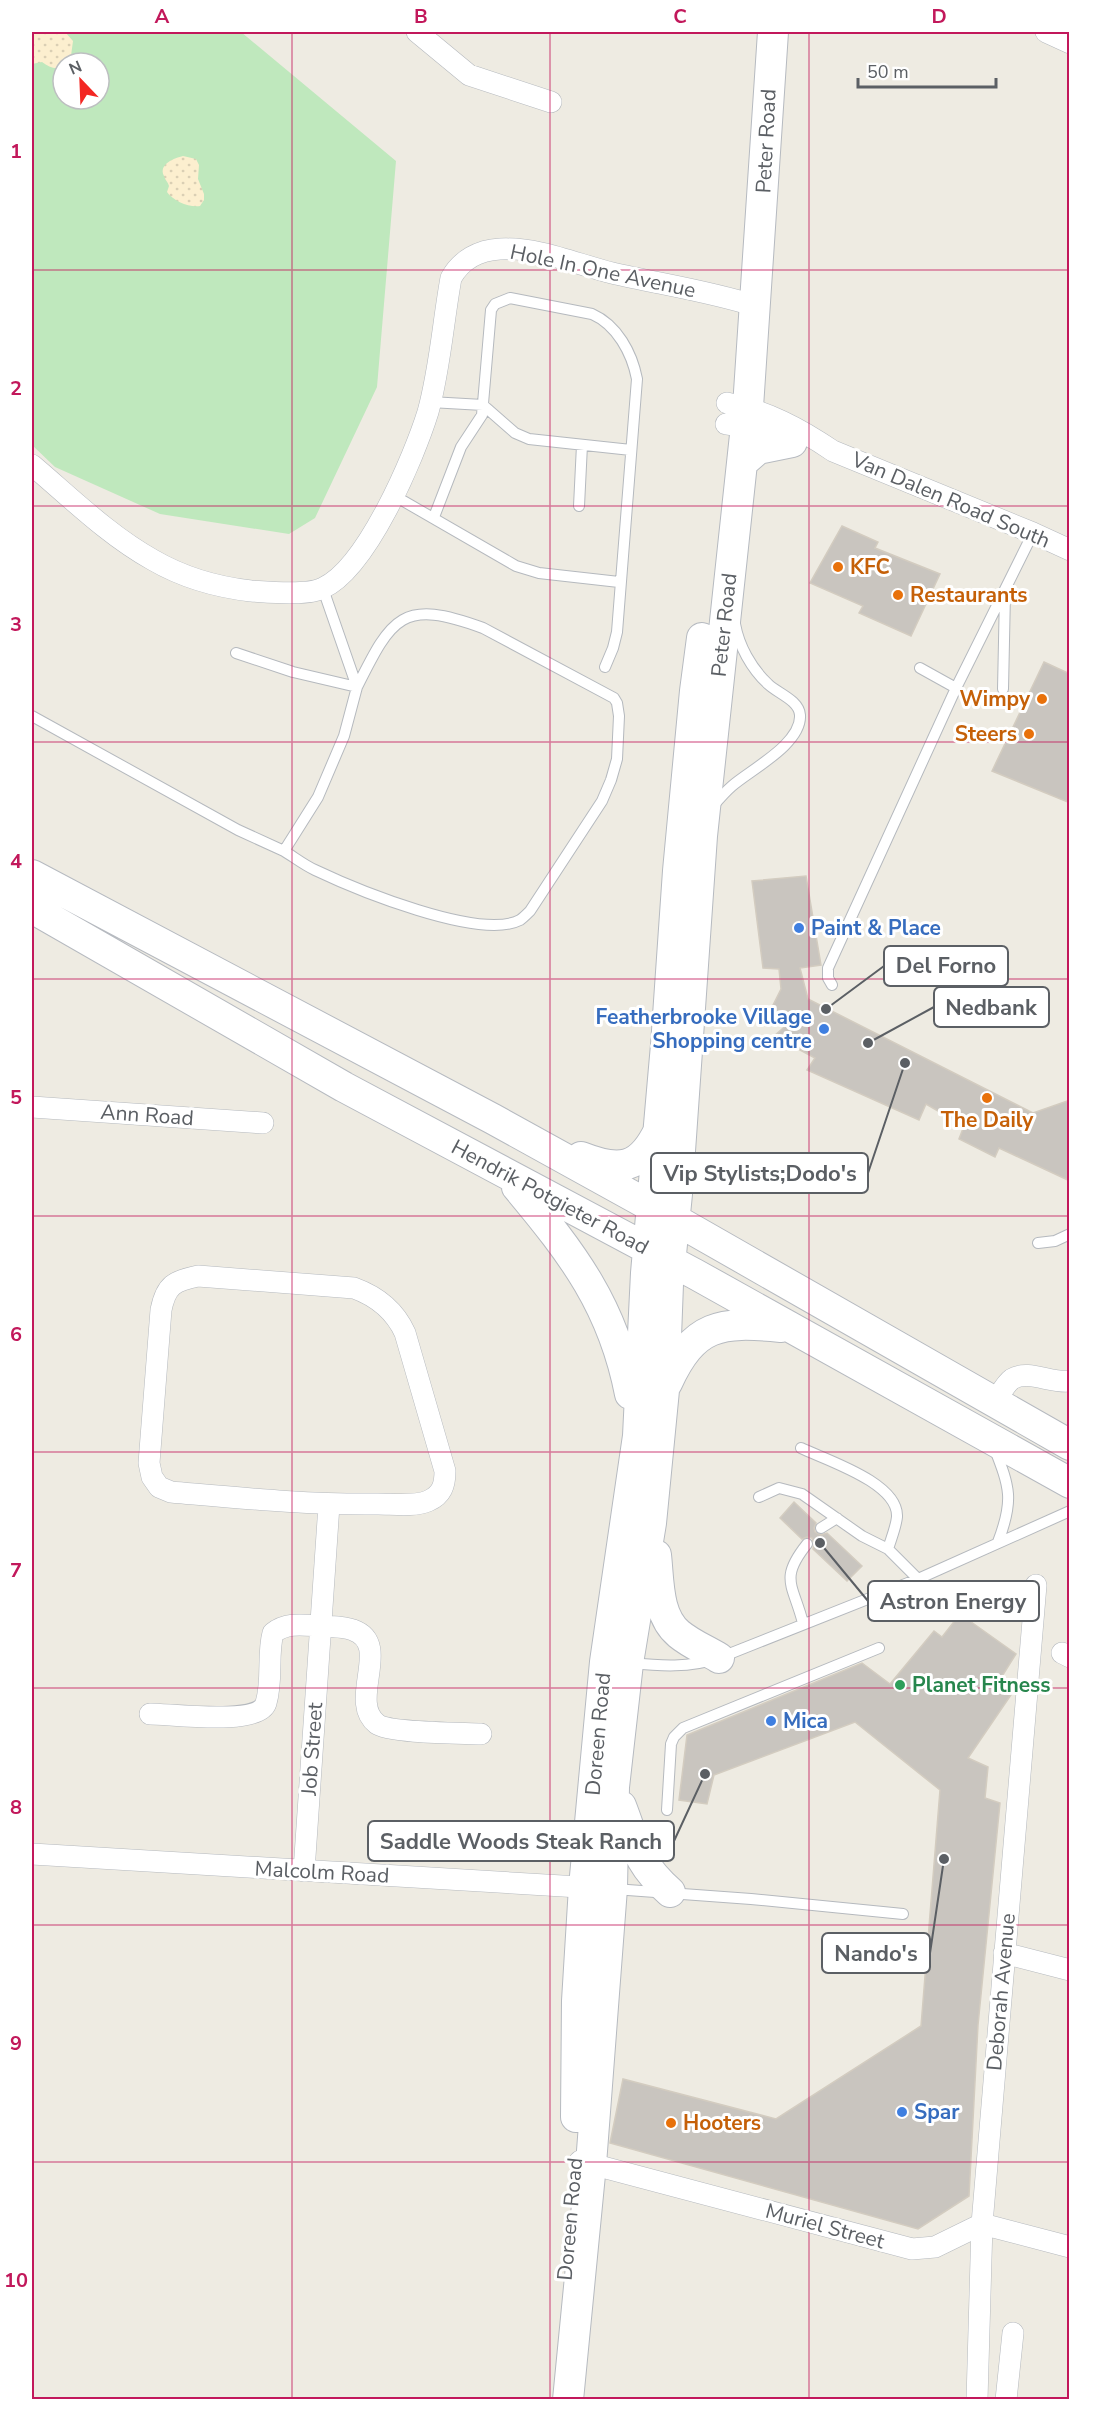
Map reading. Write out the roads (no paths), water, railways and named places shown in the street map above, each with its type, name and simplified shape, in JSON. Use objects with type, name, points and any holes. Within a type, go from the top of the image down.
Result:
[{"type":"main road","name":"Peter Road","points":[[746,303],[742,241],[755,32]]},
{"type":"main road","name":"Peter Road","points":[[663,1214],[659,1129],[693,713],[736,415],[773,32]]},
{"type":"main road","name":"Peter Road","points":[[663,1214],[742,463],[736,415]]},
{"type":"main road","points":[[742,463],[758,449],[792,442]]},
{"type":"main road","name":"Hendrik Potgieter Road","points":[[32,875],[493,1119],[1070,1445]]},
{"type":"main road","name":"Hendrik Potgieter Road","points":[[32,908],[344,1087],[659,1255],[1070,1483]]},
{"type":"main road","points":[[493,1119],[607,1166],[617,1167],[637,1159],[652,1145],[659,1129]]},
{"type":"main road","points":[[507,1175],[574,1258],[604,1308],[615,1335],[626,1374],[638,1436]]},
{"type":"main road","points":[[659,1255],[663,1214]]},
{"type":"main road","name":"Doreen Road","points":[[568,2400],[584,2162],[575,2066],[614,1786],[616,1662],[651,1522],[664,1390],[659,1255]]},
{"type":"main road","name":"Doreen Road","points":[[598,1888],[616,1662],[638,1436],[659,1255]]},
{"type":"main road","points":[[664,1390],[684,1353],[705,1334],[719,1327],[735,1324],[789,1327]]},
{"type":"main road","points":[[651,1522],[663,1612],[677,1633],[719,1658]]},
{"type":"main road","points":[[614,1786],[635,1849],[654,1878],[670,1892]]},
{"type":"main road","name":"Doreen Road","points":[[554,2400],[584,2162]]},
{"type":"street","points":[[417,32],[469,75],[550,102]]},
{"type":"street","name":"Hole In One Avenue","points":[[323,589],[347,569],[367,545],[416,444],[430,402],[451,278],[467,259],[487,251],[507,249],[535,252],[613,273],[746,303]]},
{"type":"street","name":"Van Dalen Road South","points":[[736,415],[792,442],[832,451],[1070,550]]},
{"type":"street","name":"Van Dalen Road South","points":[[736,415],[791,425],[832,451]]},
{"type":"street","points":[[32,465],[128,543],[151,559],[197,581],[260,592],[293,593],[323,589]]},
{"type":"street","name":"Ann Road","points":[[32,1107],[263,1123]]},
{"type":"street","points":[[198,1276],[354,1288],[369,1294],[393,1313],[400,1322],[445,1472],[445,1484],[438,1495],[427,1501],[329,1505],[171,1492],[159,1487],[152,1477],[149,1444],[161,1310],[163,1298],[171,1285],[182,1279],[198,1276]]},
{"type":"street","points":[[995,1402],[1011,1380],[1016,1377],[1027,1375],[1054,1381],[1070,1381]]},
{"type":"street","name":"Job Street","points":[[304,1871],[329,1505]]},
{"type":"street","name":"Deborah Avenue","points":[[976,2400],[982,2224],[1036,1585]]},
{"type":"street","points":[[150,1713],[240,1717],[259,1712],[266,1705],[273,1633],[281,1627],[292,1624],[355,1631],[364,1637],[370,1646],[366,1701],[370,1716],[378,1725],[393,1729],[481,1734]]},
{"type":"street","name":"Malcolm Road","points":[[32,1854],[598,1888]]},
{"type":"street","points":[[1005,1953],[1070,1970]]},
{"type":"street","name":"Muriel Street","points":[[584,2162],[912,2249],[935,2247],[982,2224]]},
{"type":"street","points":[[982,2224],[1070,2247]]},
{"type":"street","points":[[1006,2400],[1013,2333]]},
{"type":"lane","points":[[434,517],[461,447],[480,420],[492,310],[495,304],[510,298],[592,314],[603,319],[612,327],[634,365],[638,379],[617,632],[605,667]]},
{"type":"lane","points":[[430,402],[483,405],[522,437],[631,450]]},
{"type":"lane","points":[[579,506],[582,445]]},
{"type":"lane","points":[[393,495],[516,566],[530,571],[620,582]]},
{"type":"lane","points":[[832,985],[828,978],[828,968],[956,688],[1033,533]]},
{"type":"lane","points":[[704,821],[723,794],[783,747],[800,722],[797,706],[762,678],[741,645],[735,626],[735,594],[729,573]]},
{"type":"lane","points":[[323,589],[357,687]]},
{"type":"lane","points":[[1003,689],[1005,590]]},
{"type":"lane","points":[[32,716],[238,830],[284,851],[312,869],[368,894],[461,922],[500,925],[521,920],[530,910],[602,801],[617,759],[619,716],[617,704],[614,698],[483,628],[420,614],[408,617],[399,621],[381,639],[357,687],[344,736],[322,787],[296,835],[284,851]]},
{"type":"lane","points":[[236,653],[293,672],[357,687]]},
{"type":"lane","points":[[920,668],[956,688]]},
{"type":"lane","points":[[1038,1243],[1055,1241],[1070,1234]]},
{"type":"lane","points":[[991,1439],[1006,1478],[1010,1497],[1008,1516],[998,1542]]},
{"type":"lane","points":[[801,1448],[873,1482],[884,1490],[895,1507],[897,1516],[888,1549]]},
{"type":"lane","points":[[759,1497],[779,1488],[802,1494],[862,1536],[888,1549],[918,1579]]},
{"type":"lane","points":[[616,1662],[670,1667],[719,1658],[918,1579],[1070,1511]]},
{"type":"lane","points":[[821,1528],[837,1518]]},
{"type":"lane","points":[[803,1623],[789,1572],[807,1544]]},
{"type":"lane","points":[[667,1810],[672,1744],[677,1732],[688,1724],[879,1648]]},
{"type":"lane","points":[[598,1888],[670,1892],[903,1914]]},
{"type":"place","name":"KFC","points":[[838,567]]},
{"type":"place","name":"Restaurants","points":[[898,595]]},
{"type":"place","name":"Wimpy","points":[[1042,699]]},
{"type":"place","name":"Steers","points":[[1029,734]]},
{"type":"place","name":"Paint & Place","points":[[799,928]]},
{"type":"place","name":"Del Forno","points":[[826,1009]]},
{"type":"place","name":"Featherbrooke Village Shopping centre","points":[[824,1029]]},
{"type":"place","name":"Nedbank","points":[[868,1043]]},
{"type":"place","name":"Vip Stylists;Dodo's","points":[[905,1063]]},
{"type":"place","name":"The Daily","points":[[987,1098]]},
{"type":"place","name":"Astron Energy","points":[[820,1543]]},
{"type":"place","name":"Planet Fitness","points":[[900,1685]]},
{"type":"place","name":"Mica","points":[[771,1721]]},
{"type":"place","name":"Saddle Woods Steak Ranch","points":[[705,1774]]},
{"type":"place","name":"Nando's","points":[[944,1859]]},
{"type":"place","name":"Spar","points":[[902,2112]]},
{"type":"place","name":"Hooters","points":[[671,2123]]}]
